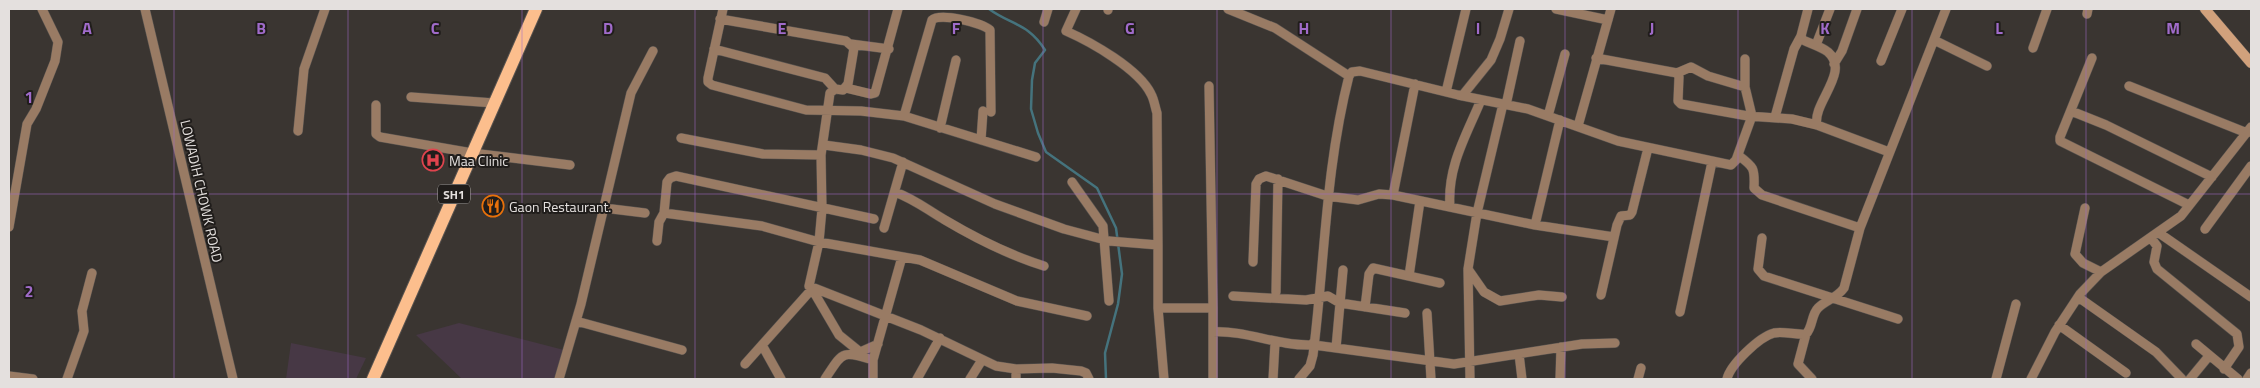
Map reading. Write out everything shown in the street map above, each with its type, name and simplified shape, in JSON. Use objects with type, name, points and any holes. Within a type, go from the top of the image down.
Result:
[{"type":"main road","name":"SH1","points":[[373,379],[536,9]]},
{"type":"main road","points":[[2205,9],[2251,63]]},
{"type":"street","points":[[9,227],[27,124],[43,94],[56,61],[58,42],[42,9]]},
{"type":"street","name":"LOWADIH CHOWK ROAD","points":[[145,9],[233,379]]},
{"type":"street","points":[[298,131],[304,69],[325,9]]},
{"type":"street","points":[[723,9],[708,78],[708,82],[712,85],[806,110],[828,112],[861,111],[904,116],[1036,157]]},
{"type":"street","points":[[878,344],[860,352],[839,335],[808,282],[819,242],[822,209],[821,155],[824,145],[830,93],[835,89],[846,88],[871,94],[876,93],[898,9]]},
{"type":"street","points":[[1044,22],[1048,9]]},
{"type":"street","points":[[1076,9],[1066,31],[1090,41],[1128,68],[1151,93],[1157,113],[1158,308],[1164,379]]},
{"type":"street","points":[[1228,9],[1275,28],[1349,76]]},
{"type":"street","points":[[1446,92],[1466,9]]},
{"type":"street","points":[[1462,96],[1491,60],[1509,9]]},
{"type":"street","points":[[1556,9],[1608,20]]},
{"type":"street","points":[[1578,126],[1611,9]]},
{"type":"street","points":[[1776,117],[1794,49],[1801,36],[1808,9]]},
{"type":"street","points":[[1816,45],[1830,9]]},
{"type":"street","points":[[1817,125],[1817,117],[1833,77],[1834,64],[1842,51],[1857,9]]},
{"type":"street","points":[[1881,61],[1902,9]]},
{"type":"street","points":[[1812,379],[1798,364],[1806,334],[1810,329],[1818,308],[1834,298],[1844,288],[1860,228],[1946,9]]},
{"type":"street","points":[[2033,48],[2047,9]]},
{"type":"street","points":[[904,116],[932,20],[940,16],[974,23],[990,30],[987,111],[981,140]]},
{"type":"street","points":[[720,19],[820,36],[851,44],[889,49]]},
{"type":"street","points":[[1801,36],[1803,40],[1828,52],[1834,64]]},
{"type":"street","points":[[1470,379],[1468,362],[1468,269],[1477,213],[1520,40]]},
{"type":"street","points":[[1934,40],[1987,66]]},
{"type":"street","points":[[846,88],[854,53],[851,44]]},
{"type":"street","points":[[714,48],[825,78],[835,89]]},
{"type":"street","points":[[559,379],[576,321],[631,93],[653,51]]},
{"type":"street","points":[[1548,116],[1565,54]]},
{"type":"street","points":[[1596,58],[1677,73],[1691,66],[1708,76],[1745,87]]},
{"type":"street","points":[[2092,58],[2060,137],[2064,144],[2190,205]]},
{"type":"street","points":[[1299,379],[1310,366],[1314,346],[1327,196],[1349,76],[1352,72],[1360,71],[1462,96],[1504,104],[1548,116],[1618,141],[1731,165],[1738,154],[1752,116],[1745,87],[1744,59]]},
{"type":"street","points":[[940,128],[956,60]]},
{"type":"street","points":[[1677,73],[1679,78],[1678,101],[1681,104],[1752,116],[1776,117],[1817,125],[1889,152]]},
{"type":"street","points":[[1393,195],[1415,84]]},
{"type":"street","points":[[1209,86],[1213,379]]},
{"type":"street","points":[[2030,379],[2059,325],[2078,297],[2101,272],[2172,224],[2190,205],[2249,130],[2129,86]]},
{"type":"street","points":[[411,97],[494,103]]},
{"type":"street","points":[[1450,207],[1448,189],[1452,172],[1482,100]]},
{"type":"street","points":[[376,105],[375,129],[376,134],[380,137],[472,153],[570,165]]},
{"type":"street","points":[[2070,111],[2106,124],[2212,177]]},
{"type":"street","points":[[1536,225],[1560,120]]},
{"type":"street","points":[[681,138],[763,154],[821,155]]},
{"type":"street","points":[[824,145],[879,154],[903,162],[995,204],[1064,229],[1107,240],[1158,245]]},
{"type":"street","points":[[1600,295],[1618,220],[1632,212],[1648,148]]},
{"type":"street","points":[[1738,154],[1754,169],[1754,188],[1762,195],[1860,228]]},
{"type":"street","points":[[884,228],[903,162]]},
{"type":"street","points":[[1680,312],[1712,162]]},
{"type":"street","points":[[2205,229],[2251,166]]},
{"type":"street","points":[[657,240],[659,222],[664,213],[668,182],[670,178],[676,176],[734,187],[822,209],[874,219]]},
{"type":"street","points":[[1253,262],[1256,184],[1259,179],[1266,176],[1327,196],[1358,200],[1379,194],[1393,195],[1536,225],[1614,237]]},
{"type":"street","points":[[1276,292],[1278,179]]},
{"type":"street","points":[[1072,182],[1103,226],[1107,240],[1109,301]]},
{"type":"street","points":[[895,192],[920,203],[944,220],[1007,253],[1044,266]]},
{"type":"street","points":[[1409,276],[1420,201]]},
{"type":"street","points":[[604,208],[645,213]]},
{"type":"street","points":[[2085,208],[2075,254],[2083,263],[2101,272]]},
{"type":"street","points":[[664,213],[762,226],[819,242],[926,262],[1018,301],[1087,316]]},
{"type":"street","points":[[2155,235],[2251,297]]},
{"type":"street","points":[[2155,235],[2157,246],[2154,262],[2157,269],[2237,334],[2239,347],[2224,369]]},
{"type":"street","points":[[1762,238],[1758,269],[1764,276],[1898,319]]},
{"type":"street","points":[[873,379],[873,360],[887,317],[902,257]]},
{"type":"street","points":[[1365,307],[1370,270],[1379,269],[1440,283]]},
{"type":"street","points":[[1468,269],[1484,292],[1500,301],[1539,295],[1562,297]]},
{"type":"street","points":[[1336,348],[1344,270]]},
{"type":"street","points":[[67,379],[84,331],[82,311],[92,273]]},
{"type":"street","points":[[812,289],[940,338],[996,366],[1016,369],[1052,368],[1081,371],[1086,373],[1089,379]]},
{"type":"street","points":[[745,364],[812,289]]},
{"type":"street","points":[[1233,296],[1306,300],[1328,296],[1340,303],[1405,313]]},
{"type":"street","points":[[2078,297],[2156,352],[2182,379]]},
{"type":"street","points":[[1996,379],[2016,304]]},
{"type":"street","points":[[1158,308],[1213,308]]},
{"type":"street","points":[[1427,313],[1431,379]]},
{"type":"street","points":[[576,321],[682,350]]},
{"type":"street","points":[[2059,325],[2126,373]]},
{"type":"street","points":[[1213,332],[1224,331],[1275,343],[1311,345],[1314,342],[1314,346]]},
{"type":"street","points":[[1727,379],[1733,365],[1767,336],[1774,333],[1806,334]]},
{"type":"street","points":[[917,379],[940,338]]},
{"type":"street","points":[[1273,379],[1275,343]]},
{"type":"street","points":[[1314,346],[1454,364],[1561,347],[1615,343]]},
{"type":"street","points":[[762,344],[781,379]]},
{"type":"street","points":[[2196,344],[2238,379]]},
{"type":"street","points":[[1560,379],[1561,347]]},
{"type":"street","points":[[825,379],[840,358],[846,354],[851,353],[873,360]]},
{"type":"street","points":[[1519,354],[1522,379]]},
{"type":"street","points":[[2190,379],[2209,356]]},
{"type":"street","points":[[970,379],[982,360]]},
{"type":"street","points":[[1638,379],[1641,368]]},
{"type":"street","points":[[1016,369],[1016,379]]},
{"type":"street","points":[[2247,379],[2251,373]]},
{"type":"street","points":[[9,376],[34,379]]},
{"type":"shaded area","points":[[459,323],[564,350],[554,379],[462,379],[416,335]]},
{"type":"shaded area","points":[[291,343],[366,358],[356,379],[286,379]]},
{"type":"waterway","points":[[989,9],[1026,29],[1039,41],[1045,50],[1035,63],[1032,80],[1031,109],[1038,133],[1046,152],[1097,188],[1116,228],[1122,274],[1118,304],[1105,353],[1106,379]]},
{"type":"place","name":"Maa Clinic","points":[[433,160]]},
{"type":"place","name":"Gaon Restaurant.","points":[[493,206]]}]
